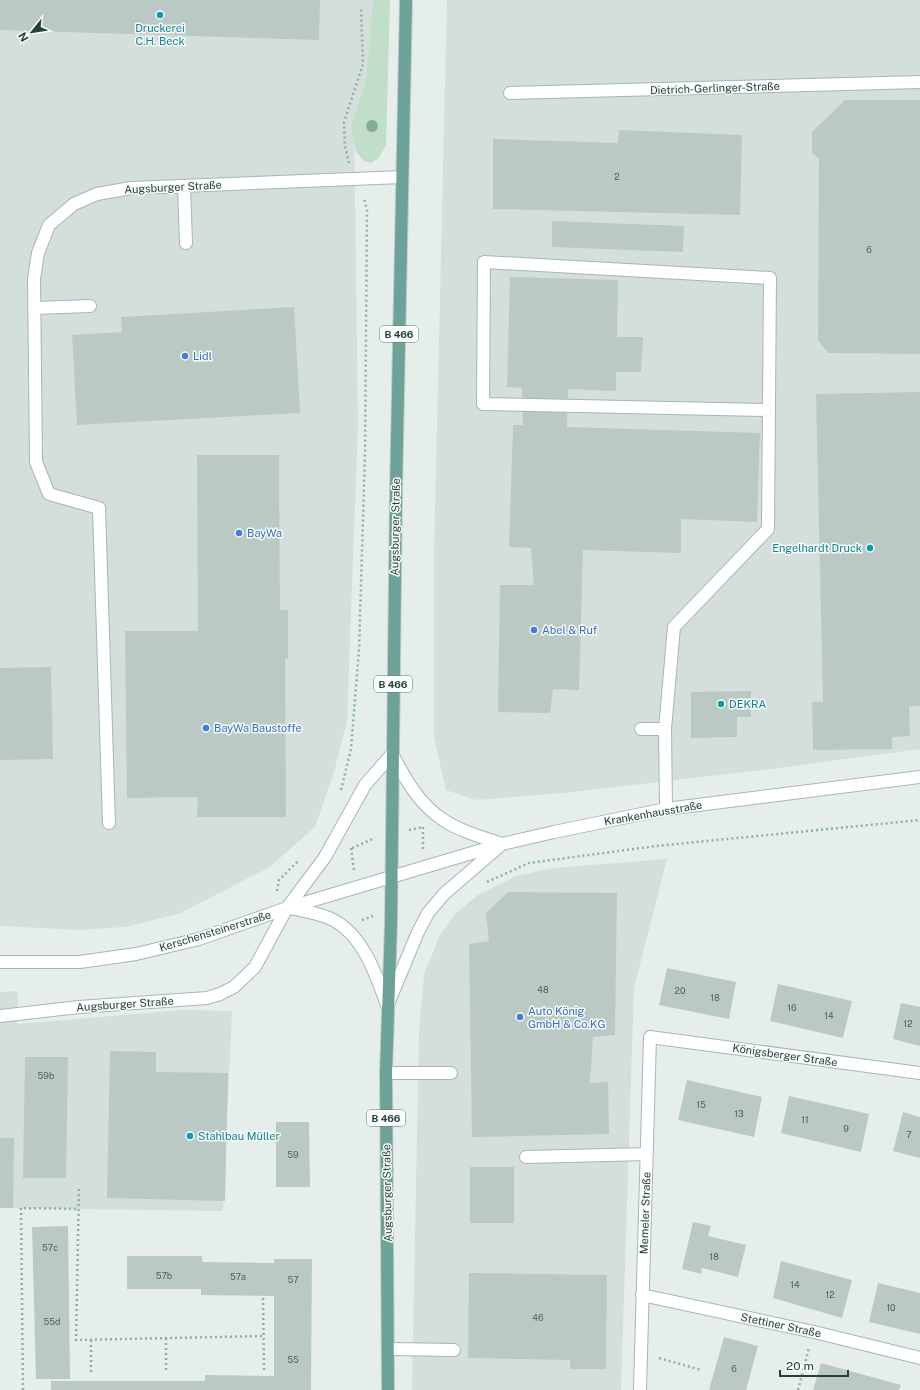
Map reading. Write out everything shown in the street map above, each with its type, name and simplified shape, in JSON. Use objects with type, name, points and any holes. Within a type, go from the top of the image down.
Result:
[{"type":"main road","name":"Augsburger Straße","points":[[388,1390],[389,1349],[386,1073],[391,877],[406,0]]},
{"type":"street","name":"Dietrich-Gerlinger-Straße","points":[[510,93],[920,82]]},
{"type":"street","name":"Augsburger Straße","points":[[109,823],[98,508],[49,494],[36,462],[34,279],[38,253],[49,225],[74,204],[97,194],[131,188],[402,177]]},
{"type":"street","points":[[184,186],[186,243]]},
{"type":"street","points":[[666,809],[665,729],[674,627],[768,529],[769,410],[770,278],[484,262],[483,404],[769,410]]},
{"type":"street","points":[[34,308],[90,306]]},
{"type":"street","points":[[641,729],[665,729]]},
{"type":"street","name":"Augsburger Straße","points":[[0,1016],[80,1007],[207,998],[220,994],[240,982],[256,967],[287,908],[325,857],[365,785],[392,754]]},
{"type":"street","points":[[388,1005],[418,932],[428,913],[444,894],[502,844],[443,820],[433,812],[408,783],[392,754]]},
{"type":"street","name":"Krankenhausstraße","points":[[391,877],[502,844],[666,809],[920,776]]},
{"type":"street","points":[[287,908],[391,877]]},
{"type":"street","points":[[287,908],[329,918],[347,930],[363,949],[388,1005]]},
{"type":"street","name":"Kerschensteinerstraße","points":[[0,962],[80,962],[136,954],[198,939],[287,908]]},
{"type":"street","name":"Königsberger Straße","points":[[650,1037],[920,1073]]},
{"type":"street","name":"Memeler Straße","points":[[640,1390],[650,1037]]},
{"type":"street","points":[[386,1073],[451,1073]]},
{"type":"street","points":[[526,1157],[646,1154]]},
{"type":"street","name":"Stettiner Straße","points":[[642,1295],[814,1332],[920,1358]]},
{"type":"street","points":[[389,1349],[454,1350]]},
{"type":"path","points":[[339,796],[351,749],[359,642],[365,453],[367,211],[363,191],[349,162],[345,146],[344,122],[362,64],[361,7]]},
{"type":"path","points":[[352,848],[369,840],[423,827],[433,812]]},
{"type":"path","points":[[481,885],[529,863],[656,846],[920,820]]},
{"type":"path","points":[[272,914],[279,880],[304,855]]},
{"type":"path","points":[[79,1189],[76,1340],[264,1336]]},
{"type":"path","points":[[23,1390],[21,1208],[78,1209]]},
{"type":"path","points":[[263,1298],[264,1370]]},
{"type":"path","points":[[798,1390],[814,1332]]},
{"type":"path","points":[[166,1338],[166,1373]]},
{"type":"path","points":[[91,1340],[91,1372]]},
{"type":"path","points":[[641,1353],[701,1370]]},
{"type":"shaded area","points":[[0,0],[373,0],[366,79],[354,119],[358,424],[347,721],[334,772],[315,827],[270,867],[178,914],[125,927],[79,930],[0,926]]},
{"type":"shaded area","points":[[447,0],[920,0],[920,749],[771,769],[564,793],[476,800],[446,790],[434,737],[434,552]]},
{"type":"shaded area","points":[[667,859],[634,988],[621,1390],[412,1390],[419,1032],[424,975],[439,937],[455,914],[478,895],[516,876],[554,868]]},
{"type":"shaded area","points":[[18,991],[17,1024],[182,1010],[232,1011],[223,1211],[0,1208],[0,992]]},
{"type":"green space","points":[[373,0],[390,0],[386,145],[378,159],[370,163],[363,160],[356,152],[351,128],[366,79]]},
{"type":"building","name":"Druckerei C.H. Beck","points":[[0,0],[320,0],[319,40],[0,30]]},
{"type":"building","points":[[845,100],[920,100],[920,354],[828,353],[818,340],[819,159],[812,153],[812,132]]},
{"type":"building","points":[[619,130],[742,135],[740,215],[493,209],[493,139],[618,143]]},
{"type":"building","points":[[552,221],[684,226],[683,252],[552,247]]},
{"type":"building","points":[[510,277],[618,280],[617,337],[643,337],[641,372],[616,372],[616,391],[568,389],[567,427],[760,433],[757,522],[681,519],[681,553],[583,550],[579,690],[553,689],[550,713],[498,712],[500,585],[534,585],[531,548],[509,547],[513,425],[523,425],[522,388],[507,387]]},
{"type":"building","name":"Lidl","points":[[294,307],[300,413],[77,425],[72,335],[122,332],[121,317]]},
{"type":"building","name":"Engelhardt Druck","points":[[920,392],[920,706],[909,706],[910,736],[892,737],[892,749],[813,750],[812,702],[823,702],[816,394]]},
{"type":"building","name":"BayWa Baustoffe","points":[[197,455],[279,455],[280,610],[288,610],[288,658],[285,658],[286,817],[197,817],[198,797],[127,798],[125,631],[198,631]]},
{"type":"building","points":[[51,667],[53,759],[0,760],[0,668]]},
{"type":"building","name":"DEKRA","points":[[751,691],[751,717],[737,717],[737,737],[691,738],[691,692]]},
{"type":"building","points":[[508,892],[617,893],[615,1035],[593,1037],[590,1083],[608,1082],[609,1134],[472,1137],[469,944],[489,941],[486,913]]},
{"type":"building","points":[[667,968],[736,982],[729,1019],[659,1005]]},
{"type":"building","points":[[778,984],[852,1001],[843,1038],[770,1021]]},
{"type":"building","points":[[901,1003],[920,1007],[920,1046],[893,1039]]},
{"type":"building","points":[[110,1051],[156,1052],[156,1072],[228,1073],[225,1201],[107,1198]]},
{"type":"building","points":[[25,1057],[68,1057],[66,1178],[23,1178]]},
{"type":"building","points":[[687,1080],[762,1097],[754,1137],[678,1120]]},
{"type":"building","points":[[789,1096],[869,1114],[861,1152],[781,1133]]},
{"type":"building","points":[[903,1112],[920,1117],[920,1158],[893,1151]]},
{"type":"building","points":[[276,1122],[309,1122],[310,1187],[276,1187]]},
{"type":"building","points":[[0,1138],[14,1138],[13,1208],[0,1208]]},
{"type":"building","points":[[470,1167],[514,1167],[514,1223],[470,1223]]},
{"type":"building","points":[[693,1222],[711,1226],[708,1236],[746,1245],[738,1277],[702,1268],[701,1274],[682,1269]]},
{"type":"building","points":[[68,1226],[70,1379],[36,1379],[32,1227]]},
{"type":"building","points":[[127,1256],[202,1256],[202,1262],[274,1263],[274,1259],[312,1259],[311,1390],[51,1390],[51,1381],[205,1381],[205,1375],[274,1376],[274,1296],[201,1295],[201,1289],[127,1289]]},
{"type":"building","points":[[781,1261],[852,1280],[842,1318],[773,1298]]},
{"type":"building","points":[[469,1273],[607,1275],[606,1369],[570,1369],[570,1360],[468,1358]]},
{"type":"building","points":[[878,1283],[920,1293],[920,1334],[869,1322]]},
{"type":"building","points":[[724,1337],[758,1346],[746,1390],[709,1390]]},
{"type":"building","points":[[821,1363],[901,1385],[899,1390],[813,1390]]},
{"type":"place","name":"Druckerei C.H. Beck","points":[[160,15]]},
{"type":"place","name":"Lidl","points":[[185,356]]},
{"type":"place","name":"BayWa","points":[[239,533]]},
{"type":"place","name":"Engelhardt Druck","points":[[870,548]]},
{"type":"place","name":"Abel & Ruf","points":[[534,630]]},
{"type":"place","name":"DEKRA","points":[[721,704]]},
{"type":"place","name":"BayWa Baustoffe","points":[[206,728]]},
{"type":"place","name":"Auto König GmbH & Co.KG","points":[[520,1017]]},
{"type":"place","name":"Stahlbau Müller","points":[[190,1136]]}]
